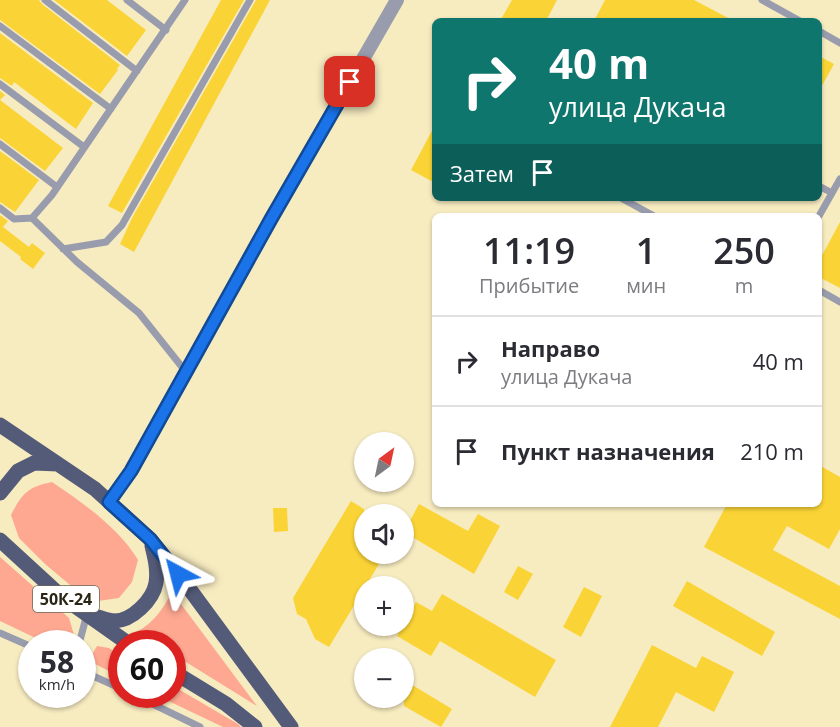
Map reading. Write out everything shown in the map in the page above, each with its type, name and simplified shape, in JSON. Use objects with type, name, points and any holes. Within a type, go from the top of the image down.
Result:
[{"type":"main road","points":[[0,425],[95,489],[150,539],[192,591],[291,727]]},
{"type":"main road","points":[[0,493],[18,471],[34,463],[58,464]]},
{"type":"main road","points":[[0,528],[4,544]]},
{"type":"main road","points":[[87,614],[115,621],[129,617],[145,603],[156,585],[157,566],[150,539]]},
{"type":"main road","name":"50К-24","points":[[4,544],[61,596],[109,630]]},
{"type":"main road","points":[[186,680],[226,704],[255,727]]},
{"type":"street","points":[[109,502],[131,471],[271,219],[397,0]]},
{"type":"lane","points":[[45,0],[137,71]]},
{"type":"lane","points":[[127,0],[166,30]]},
{"type":"lane","points":[[63,249],[106,242],[122,225],[250,0]]},
{"type":"lane","points":[[762,0],[795,18]]},
{"type":"lane","points":[[0,208],[14,219],[32,218],[57,187],[185,1]]},
{"type":"lane","points":[[0,26],[111,109]]},
{"type":"lane","points":[[822,34],[840,43]]},
{"type":"lane","points":[[0,84],[84,147]]},
{"type":"lane","points":[[0,144],[57,187]]},
{"type":"lane","points":[[821,213],[840,179]]},
{"type":"lane","points":[[822,188],[832,193]]},
{"type":"lane","points":[[626,201],[648,213]]},
{"type":"lane","points":[[32,218],[63,249],[139,313],[187,373]]},
{"type":"lane","points":[[822,292],[840,302]]},
{"type":"lane","points":[[83,630],[87,614]]},
{"type":"lane","points":[[0,633],[18,641]]},
{"type":"lane","points":[[161,708],[200,727]]},
{"type":"shaded area","points":[[52,482],[88,507],[111,527],[138,560],[132,582],[119,598],[98,601],[76,590],[19,538],[11,515],[15,508],[26,492]]},
{"type":"shaded area","points":[[0,557],[69,618],[73,630],[19,630],[0,621]]},
{"type":"shaded area","points":[[172,592],[257,706],[186,662],[186,630],[140,630],[157,615]]},
{"type":"shaded area","points":[[96,648],[108,648],[108,670],[96,664]]},
{"type":"shaded area","points":[[186,694],[241,727],[223,727],[183,708],[186,708]]},
{"type":"building","points":[[0,0],[39,0],[120,65],[100,94],[0,20]]},
{"type":"building","points":[[54,0],[107,0],[146,30],[127,56]]},
{"type":"building","points":[[221,0],[244,0],[122,213],[108,206]]},
{"type":"building","points":[[256,0],[270,0],[134,252],[120,244],[132,218]]},
{"type":"building","points":[[512,0],[557,0],[548,18],[502,18]]},
{"type":"building","points":[[605,0],[694,0],[728,18],[596,18]]},
{"type":"building","points":[[0,33],[93,103],[76,129],[14,82],[12,86],[0,78]]},
{"type":"building","points":[[822,58],[834,64],[822,86]]},
{"type":"building","points":[[0,100],[63,148],[45,171],[0,138]]},
{"type":"building","points":[[432,131],[432,181],[411,170]]},
{"type":"building","points":[[0,151],[39,180],[15,212],[0,202]]},
{"type":"building","points":[[0,215],[8,221],[3,227],[29,247],[32,243],[45,253],[33,269],[0,241]]},
{"type":"building","points":[[840,222],[840,288],[822,279],[822,255]]},
{"type":"building","points":[[822,467],[840,477],[840,529],[829,549],[787,526],[773,550],[840,586],[840,619],[704,547],[725,507],[822,507]]},
{"type":"building","points":[[351,501],[356,504],[354,504],[354,564],[379,564],[372,576],[354,576],[354,605],[329,647],[315,639],[306,619],[297,614],[293,598]]},
{"type":"building","points":[[419,504],[468,531],[478,514],[500,526],[474,574],[414,538],[414,513]]},
{"type":"building","points":[[273,508],[287,508],[288,531],[274,532]]},
{"type":"building","points":[[518,566],[533,574],[518,600],[504,592]]},
{"type":"building","points":[[687,581],[775,632],[762,656],[673,606]]},
{"type":"building","points":[[584,587],[602,596],[581,637],[563,627]]},
{"type":"building","points":[[442,594],[556,660],[535,697],[440,641],[431,656],[397,636],[414,636],[416,602],[432,611]]},
{"type":"building","points":[[652,645],[696,668],[702,656],[734,672],[714,712],[676,692],[658,727],[610,727]]},
{"type":"building","points":[[414,686],[452,709],[441,727],[408,708],[414,708]]},
{"type":"route","points":[[178,574],[150,539],[109,502],[131,471],[350,82]]}]
